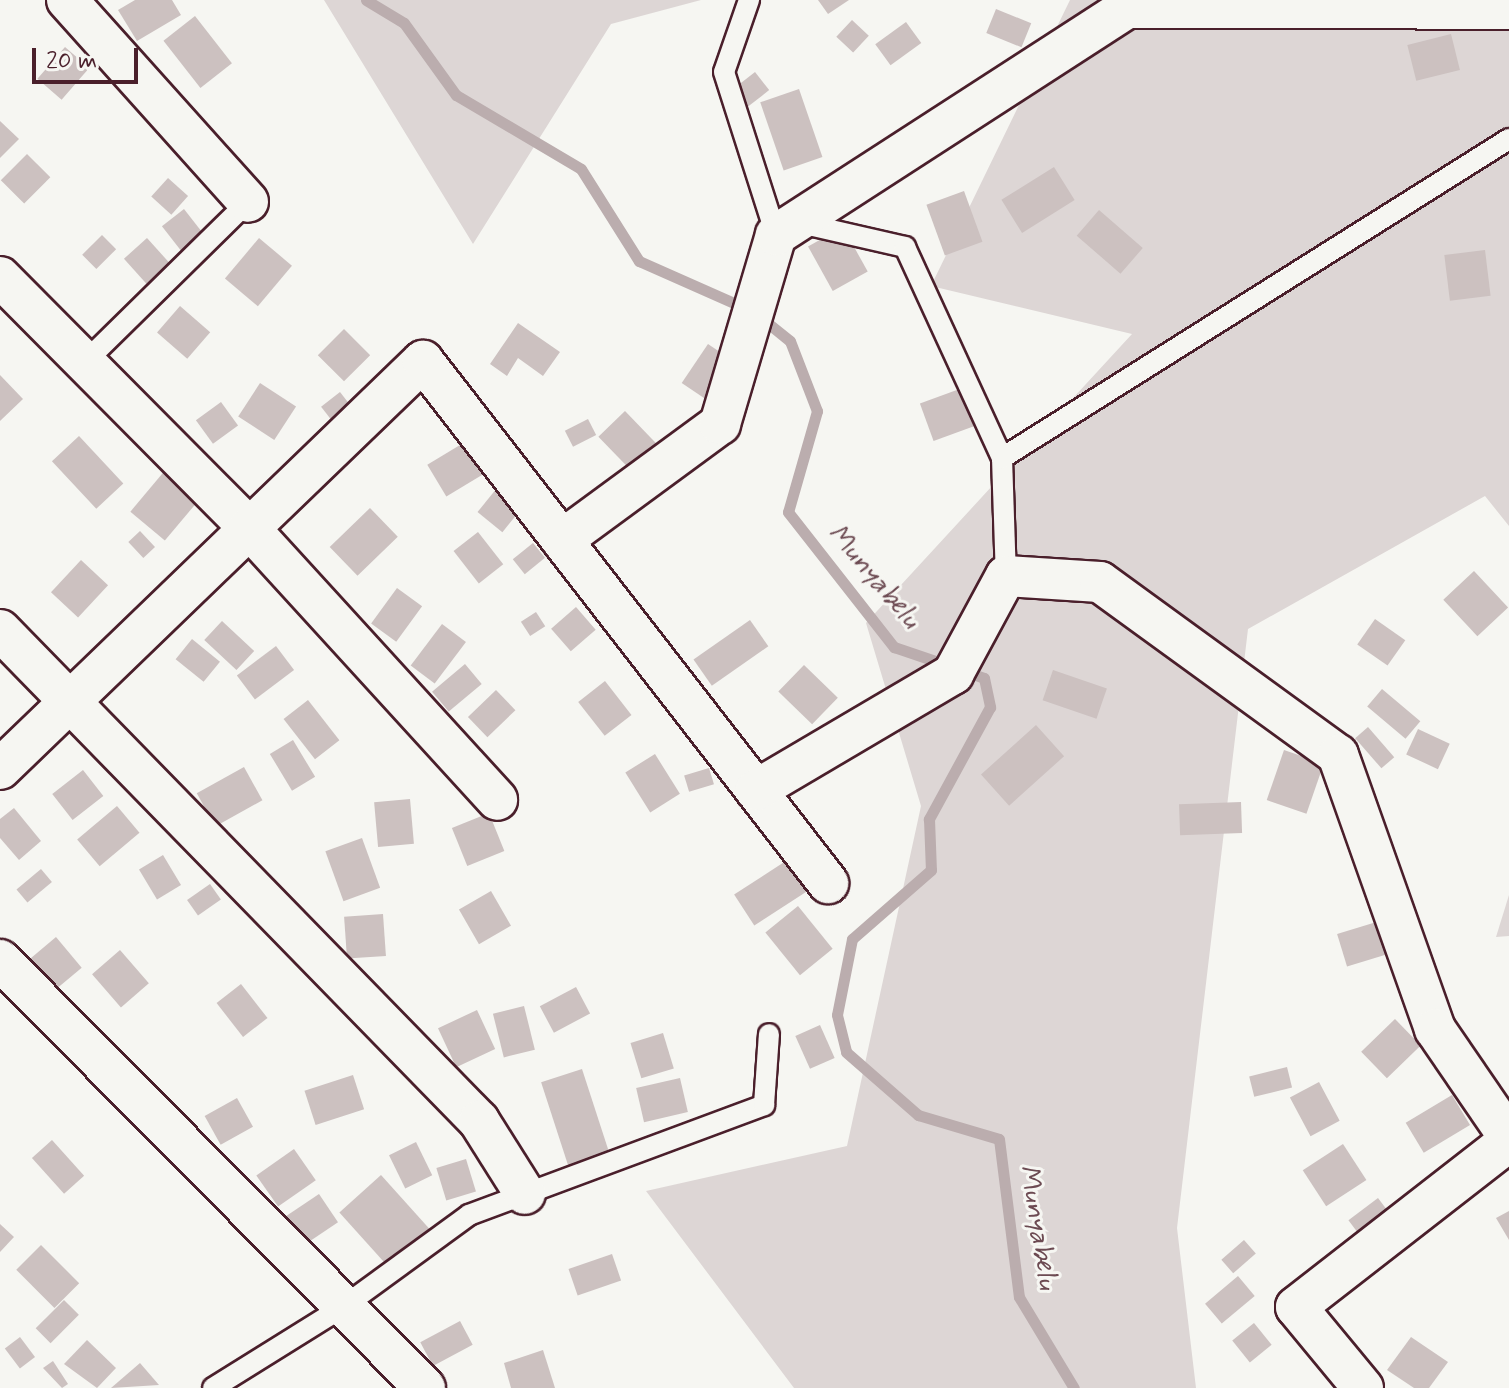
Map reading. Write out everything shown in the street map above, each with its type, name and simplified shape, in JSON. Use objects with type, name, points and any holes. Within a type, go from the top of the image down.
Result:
[{"type":"street","points":[[67,0],[248,202]]},
{"type":"street","points":[[562,540],[720,424],[786,228],[1127,8],[1509,9]]},
{"type":"street","points":[[0,277],[249,528],[497,800]]},
{"type":"street","points":[[0,769],[423,361],[828,883]]},
{"type":"street","points":[[756,790],[959,666],[1006,576],[1100,582],[1338,755],[1435,1029],[1509,1139],[1296,1307],[1363,1388]]},
{"type":"street","points":[[0,630],[74,699],[479,1121],[525,1194]]},
{"type":"street","points":[[0,960],[425,1388]]},
{"type":"lane","points":[[749,0],[724,72],[786,228],[905,247],[1002,458],[1006,576]]},
{"type":"lane","points":[[1002,458],[1509,139]]},
{"type":"lane","points":[[85,362],[248,202]]},
{"type":"lane","points":[[213,1388],[343,1307],[469,1215],[764,1105],[769,1034]]},
{"type":"shaded area","points":[[324,0],[701,0],[611,24],[473,244]]},
{"type":"shaded area","points":[[1070,0],[1509,0],[1509,526],[1485,496],[1248,629],[1177,1228],[1196,1388],[794,1388],[646,1191],[847,1146],[921,806],[866,623],[1132,334],[931,286]]},
{"type":"shaded area","points":[[1509,895],[1509,936],[1496,937]]},
{"type":"building","points":[[135,0],[172,0],[181,15],[137,41],[118,10]]},
{"type":"building","points":[[818,0],[849,0],[828,14]]},
{"type":"building","points":[[996,9],[1031,23],[1021,47],[986,33]]},
{"type":"building","points":[[195,16],[232,63],[200,88],[163,41]]},
{"type":"building","points":[[852,20],[869,36],[853,53],[836,37]]},
{"type":"building","points":[[906,22],[921,43],[891,65],[875,44]]},
{"type":"building","points":[[1451,34],[1460,70],[1416,81],[1407,45]]},
{"type":"building","points":[[65,47],[89,68],[62,100],[37,79]]},
{"type":"building","points":[[755,72],[769,90],[747,107],[733,89]]},
{"type":"building","points":[[799,89],[822,157],[784,170],[760,102]]},
{"type":"building","points":[[0,121],[19,139],[0,158]]},
{"type":"building","points":[[27,154],[50,177],[24,203],[1,180]]},
{"type":"building","points":[[1054,167],[1075,200],[1022,233],[1001,200]]},
{"type":"building","points":[[168,178],[188,196],[171,215],[151,197]]},
{"type":"building","points":[[964,191],[982,242],[945,255],[926,205]]},
{"type":"building","points":[[184,209],[208,240],[186,257],[162,226]]},
{"type":"building","points":[[1099,210],[1143,248],[1120,274],[1077,236]]},
{"type":"building","points":[[843,227],[868,272],[833,291],[808,246]]},
{"type":"building","points":[[102,235],[116,249],[96,269],[82,255]]},
{"type":"building","points":[[147,238],[178,272],[155,293],[124,259]]},
{"type":"building","points":[[259,238],[292,266],[258,306],[225,279]]},
{"type":"building","points":[[1485,250],[1491,296],[1450,301],[1444,255]]},
{"type":"building","points":[[180,306],[210,332],[187,359],[157,332]]},
{"type":"building","points":[[518,323],[560,352],[543,376],[518,358],[507,376],[490,364]]},
{"type":"building","points":[[344,329],[370,355],[344,381],[318,355]]},
{"type":"building","points":[[708,344],[747,370],[721,409],[682,383]]},
{"type":"building","points":[[0,375],[23,399],[0,421]]},
{"type":"building","points":[[260,383],[296,406],[274,440],[238,417]]},
{"type":"building","points":[[965,387],[979,425],[934,441],[920,403]]},
{"type":"building","points":[[340,392],[351,406],[332,421],[321,407]]},
{"type":"building","points":[[221,402],[238,425],[213,444],[196,420]]},
{"type":"building","points":[[625,411],[661,448],[635,474],[598,437]]},
{"type":"building","points":[[588,419],[596,435],[573,447],[565,431]]},
{"type":"building","points":[[79,436],[123,484],[96,509],[52,461]]},
{"type":"building","points":[[465,442],[484,474],[446,496],[427,465]]},
{"type":"building","points":[[167,468],[201,497],[165,541],[130,512]]},
{"type":"building","points":[[497,488],[522,508],[502,532],[477,512]]},
{"type":"building","points":[[370,508],[398,537],[358,576],[330,547]]},
{"type":"building","points":[[140,531],[155,547],[143,558],[128,542]]},
{"type":"building","points":[[478,532],[503,564],[479,583],[454,551]]},
{"type":"building","points":[[533,543],[545,558],[525,574],[513,559]]},
{"type":"building","points":[[81,560],[108,585],[78,617],[51,592]]},
{"type":"building","points":[[1474,571],[1508,608],[1477,636],[1443,600]]},
{"type":"building","points":[[397,588],[422,606],[396,642],[371,624]]},
{"type":"building","points":[[576,607],[596,630],[571,651],[551,629]]},
{"type":"building","points":[[536,612],[545,626],[530,636],[521,622]]},
{"type":"building","points":[[1375,619],[1405,640],[1388,666],[1357,644]]},
{"type":"building","points":[[750,620],[768,646],[712,686],[693,660]]},
{"type":"building","points":[[222,621],[254,651],[236,670],[204,640]]},
{"type":"building","points":[[442,624],[466,642],[435,684],[411,666]]},
{"type":"building","points":[[192,639],[220,662],[204,682],[176,659]]},
{"type":"building","points":[[276,646],[294,670],[255,699],[237,675]]},
{"type":"building","points":[[465,664],[482,684],[449,712],[432,692]]},
{"type":"building","points":[[804,665],[838,698],[812,724],[778,692]]},
{"type":"building","points":[[1053,670],[1107,689],[1096,719],[1043,700]]},
{"type":"building","points":[[605,681],[631,715],[605,736],[578,702]]},
{"type":"building","points":[[1382,689],[1420,721],[1406,739],[1367,707]]},
{"type":"building","points":[[496,690],[515,710],[487,737],[468,717]]},
{"type":"building","points":[[308,700],[339,740],[315,759],[284,719]]},
{"type":"building","points":[[1036,725],[1064,756],[1009,806],[981,775]]},
{"type":"building","points":[[1368,727],[1394,757],[1381,768],[1355,738]]},
{"type":"building","points":[[1418,729],[1450,744],[1438,769],[1406,754]]},
{"type":"building","points":[[293,740],[315,777],[292,791],[270,754]]},
{"type":"building","points":[[1284,750],[1324,764],[1306,814],[1267,800]]},
{"type":"building","points":[[655,754],[680,794],[650,812],[625,773]]},
{"type":"building","points":[[244,767],[262,800],[215,826],[197,793]]},
{"type":"building","points":[[709,768],[714,784],[689,792],[684,776]]},
{"type":"building","points":[[83,770],[103,796],[73,820],[52,794]]},
{"type":"building","points":[[410,799],[414,844],[378,847],[374,802]]},
{"type":"building","points":[[1241,802],[1242,833],[1180,835],[1179,804]]},
{"type":"building","points":[[117,806],[139,833],[100,866],[77,839]]},
{"type":"building","points":[[14,808],[41,841],[19,860],[0,838],[0,819]]},
{"type":"building","points":[[489,813],[504,851],[467,866],[452,828]]},
{"type":"building","points":[[362,838],[380,888],[343,901],[325,851]]},
{"type":"building","points":[[163,855],[181,885],[157,899],[139,869]]},
{"type":"building","points":[[792,857],[812,888],[754,926],[734,895]]},
{"type":"building","points":[[41,869],[52,882],[27,903],[16,890]]},
{"type":"building","points":[[210,884],[221,900],[198,916],[187,900]]},
{"type":"building","points":[[491,891],[511,926],[479,944],[459,910]]},
{"type":"building","points":[[798,906],[833,949],[800,975],[765,932]]},
{"type":"building","points":[[383,914],[386,956],[347,959],[344,917]]},
{"type":"building","points":[[1383,920],[1393,953],[1347,967],[1337,934]]},
{"type":"building","points":[[56,937],[82,968],[54,991],[28,960]]},
{"type":"building","points":[[120,950],[149,983],[121,1007],[92,974]]},
{"type":"building","points":[[241,984],[267,1018],[243,1037],[217,1003]]},
{"type":"building","points":[[576,987],[590,1013],[554,1033],[540,1006]]},
{"type":"building","points":[[524,1006],[535,1050],[504,1057],[493,1014]]},
{"type":"building","points":[[477,1010],[495,1049],[456,1067],[438,1028]]},
{"type":"building","points":[[1395,1019],[1421,1046],[1387,1078],[1361,1052]]},
{"type":"building","points":[[820,1025],[835,1058],[810,1069],[795,1036]]},
{"type":"building","points":[[663,1033],[674,1068],[641,1078],[630,1043]]},
{"type":"building","points":[[1287,1067],[1292,1087],[1254,1097],[1249,1076]]},
{"type":"building","points":[[582,1069],[610,1156],[569,1169],[541,1082]]},
{"type":"building","points":[[353,1075],[364,1109],[316,1125],[304,1091]]},
{"type":"building","points":[[680,1078],[688,1112],[644,1122],[636,1088]]},
{"type":"building","points":[[1319,1082],[1340,1121],[1311,1136],[1290,1097]]},
{"type":"building","points":[[1452,1095],[1470,1125],[1424,1153],[1406,1123]]},
{"type":"building","points":[[237,1098],[253,1127],[221,1145],[205,1116]]},
{"type":"building","points":[[52,1140],[84,1176],[64,1194],[32,1158]]},
{"type":"building","points":[[416,1142],[432,1175],[405,1188],[389,1155]]},
{"type":"building","points":[[1343,1144],[1366,1180],[1326,1206],[1303,1170]]},
{"type":"building","points":[[294,1149],[316,1180],[278,1207],[256,1175]]},
{"type":"building","points":[[466,1159],[476,1192],[446,1201],[436,1168]]},
{"type":"building","points":[[381,1175],[439,1240],[398,1277],[339,1212]]},
{"type":"building","points":[[319,1194],[338,1222],[302,1247],[283,1219]]},
{"type":"building","points":[[1378,1198],[1398,1225],[1369,1247],[1348,1220]]},
{"type":"building","points":[[1509,1211],[1509,1240],[1496,1218]]},
{"type":"building","points":[[0,1224],[14,1237],[0,1252]]},
{"type":"building","points":[[1244,1240],[1256,1254],[1233,1273],[1221,1260]]},
{"type":"building","points":[[41,1245],[79,1283],[54,1308],[16,1270]]},
{"type":"building","points":[[612,1254],[621,1280],[578,1295],[569,1269]]},
{"type":"building","points":[[1238,1276],[1255,1296],[1222,1324],[1205,1304]]},
{"type":"building","points":[[64,1300],[79,1315],[51,1343],[36,1328]]},
{"type":"building","points":[[460,1321],[473,1345],[433,1366],[420,1342]]},
{"type":"building","points":[[1254,1323],[1272,1345],[1250,1362],[1232,1341]]},
{"type":"building","points":[[20,1337],[35,1357],[20,1368],[5,1348]]},
{"type":"building","points":[[1411,1337],[1448,1362],[1429,1388],[1414,1388],[1387,1370]]},
{"type":"building","points":[[87,1340],[116,1368],[97,1388],[64,1364]]},
{"type":"building","points":[[543,1350],[555,1388],[511,1388],[504,1363]]},
{"type":"building","points":[[53,1361],[68,1384],[62,1388],[43,1368]]},
{"type":"building","points":[[140,1363],[159,1385],[111,1388]]},
{"type":"waterway","name":"Munyabelu","points":[[366,0],[404,23],[456,95],[581,169],[639,261],[754,312],[790,341],[817,411],[788,512],[894,647],[947,665]]},
{"type":"waterway","name":"Munyabelu","points":[[964,671],[984,678],[990,707],[929,819],[931,870],[852,939],[837,1015],[846,1052],[918,1115],[999,1139],[1019,1297],[1074,1388]]}]
